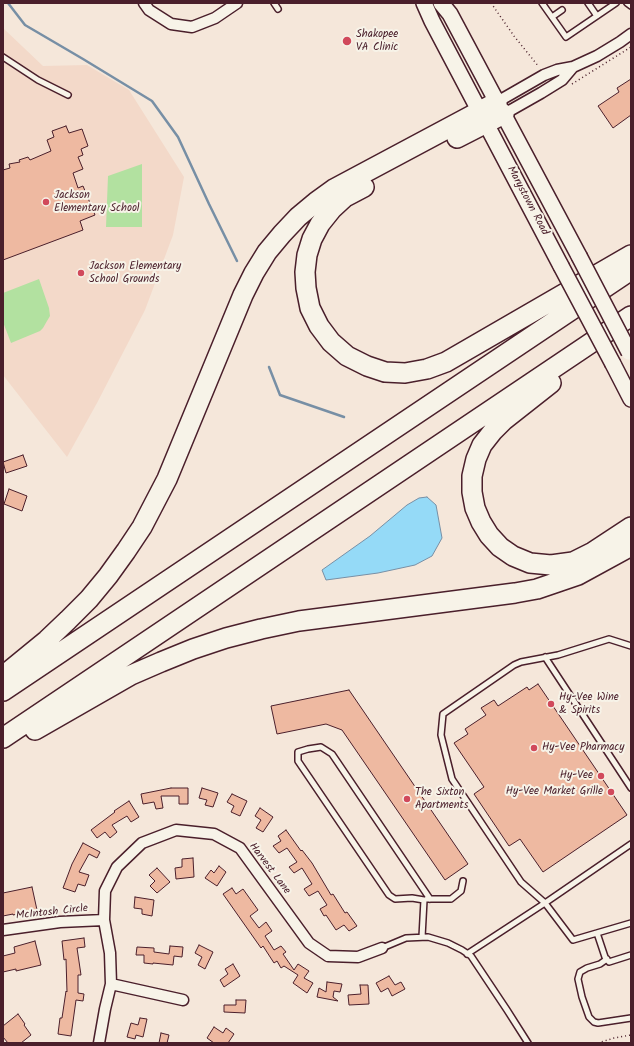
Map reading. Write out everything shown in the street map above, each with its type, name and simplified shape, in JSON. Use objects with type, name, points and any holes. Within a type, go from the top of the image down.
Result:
[{"type":"highway","points":[[3,676],[47,640],[90,599],[142,527],[167,479],[243,295],[267,252],[282,234],[298,217],[316,202],[334,190],[500,108]]},
{"type":"highway","points":[[482,117],[345,197],[332,208],[320,224],[312,239],[307,255],[305,272],[306,288],[310,308],[319,326],[331,342],[347,356],[367,366],[385,372],[405,373],[427,369],[446,362],[631,255]]},
{"type":"highway","points":[[3,691],[631,270]]},
{"type":"highway","points":[[3,738],[631,316]]},
{"type":"highway","points":[[631,321],[504,420],[493,431],[482,445],[476,459],[472,476],[472,492],[475,508],[480,522],[489,535],[500,547],[513,556],[530,563],[552,566],[573,562],[593,552],[631,528]]},
{"type":"highway","points":[[3,749],[131,675],[168,659],[226,638],[261,628],[299,621],[537,589],[578,575],[631,546]]},
{"type":"main road","name":"Marystown Road","points":[[424,3],[432,22],[631,399]]},
{"type":"main road","name":"Marystown Road","points":[[441,3],[450,14],[630,354]]},
{"type":"street","points":[[144,3],[149,10],[171,24],[192,27],[215,18],[237,3]]},
{"type":"street","points":[[500,108],[544,76],[557,70],[572,67],[597,56],[631,34]]},
{"type":"street","points":[[500,108],[541,93],[562,80],[572,67]]},
{"type":"street","name":"Harvest Lane","points":[[99,1043],[110,984],[110,953],[104,920],[105,891],[117,867],[142,843],[176,830],[214,834],[240,848],[309,943],[328,956],[358,957],[382,948]]},
{"type":"street","name":"McIntosh Circle","points":[[3,930],[60,922],[104,920]]},
{"type":"street","points":[[110,984],[183,1000]]},
{"type":"lane","points":[[274,3],[278,9]]},
{"type":"lane","points":[[542,3],[566,38],[616,3]]},
{"type":"lane","points":[[588,3],[597,16]]},
{"type":"lane","points":[[627,3],[631,6]]},
{"type":"lane","points":[[552,17],[562,10]]},
{"type":"lane","points":[[3,57],[38,80],[68,95]]},
{"type":"lane","points":[[631,646],[609,639],[558,655],[521,662],[514,665],[443,714],[441,735],[452,779],[521,882],[545,903],[573,940],[631,923]]},
{"type":"lane","points":[[545,657],[631,788]]},
{"type":"lane","points":[[422,937],[427,899],[332,754],[321,747],[298,752],[298,761],[389,895],[395,899],[412,898],[427,899],[451,899],[461,891],[463,881]]},
{"type":"lane","points":[[467,954],[631,844]]},
{"type":"lane","points":[[597,933],[605,957],[609,962],[631,955]]},
{"type":"lane","points":[[382,948],[406,938],[428,937],[448,943],[471,956],[528,1043]]},
{"type":"lane","points":[[607,959],[600,964],[580,972],[578,980],[589,1017],[594,1022],[598,1023],[631,1018]]},
{"type":"path","points":[[491,3],[544,76]]},
{"type":"path","points":[[568,86],[631,48]]},
{"type":"path","points":[[598,1043],[631,1034]]},
{"type":"shaded area","name":"Jackson Elementary School Grounds","points":[[3,28],[43,66],[87,65],[129,90],[184,177],[173,235],[145,310],[67,457],[3,375]]},
{"type":"green space","points":[[142,164],[142,227],[106,227],[108,176]]},
{"type":"green space","points":[[39,279],[49,308],[50,316],[40,331],[11,343],[3,322],[3,293]]},
{"type":"water","points":[[427,497],[436,505],[442,538],[432,556],[415,565],[378,573],[326,580],[322,570],[370,536],[407,505],[419,498]]},
{"type":"building","points":[[631,79],[631,115],[613,128],[598,106],[619,92],[617,88]]},
{"type":"building","name":"Jackson Elementary School","points":[[66,126],[69,133],[82,129],[88,146],[81,149],[83,155],[78,157],[83,169],[73,173],[78,188],[83,186],[95,215],[80,221],[83,230],[3,260],[3,170],[10,168],[9,164],[20,162],[19,160],[28,157],[30,160],[51,151],[47,140],[54,137],[52,131]]},
{"type":"building","points":[[23,455],[27,466],[6,473],[3,462]]},
{"type":"building","points":[[9,489],[27,496],[22,511],[4,504]]},
{"type":"building","points":[[538,684],[627,815],[543,872],[520,839],[509,846],[474,794],[484,787],[454,743],[468,734],[465,729],[486,715],[481,708],[494,700],[498,706],[527,687],[529,690]]},
{"type":"building","name":"The Sixton Apartments","points":[[349,690],[468,864],[445,880],[342,730],[326,724],[277,734],[271,706]]},
{"type":"building","points":[[171,788],[188,788],[188,804],[179,804],[179,796],[161,796],[163,808],[156,809],[154,802],[143,804],[141,794]]},
{"type":"building","points":[[202,788],[218,793],[213,807],[205,805],[207,800],[199,798]]},
{"type":"building","points":[[232,794],[247,801],[240,816],[231,812],[234,806],[227,802]]},
{"type":"building","points":[[129,801],[139,817],[131,822],[127,816],[112,825],[117,832],[110,838],[105,832],[97,838],[91,830]]},
{"type":"building","points":[[260,808],[273,817],[263,832],[256,828],[261,820],[255,816]]},
{"type":"building","points":[[286,830],[301,851],[302,850],[312,863],[331,895],[333,894],[345,913],[347,912],[357,926],[349,931],[344,925],[336,930],[320,909],[327,905],[318,891],[309,896],[304,889],[312,884],[302,868],[294,873],[289,867],[297,862],[287,848],[279,853],[273,846],[281,841],[278,836]]},
{"type":"building","points":[[83,843],[100,852],[97,858],[89,854],[79,872],[89,875],[85,886],[78,884],[75,892],[63,888],[72,864]]},
{"type":"building","points":[[193,858],[194,877],[176,879],[175,868],[182,867],[182,859]]},
{"type":"building","points":[[219,866],[226,872],[217,886],[205,878],[211,870],[214,873]]},
{"type":"building","points":[[157,868],[170,882],[157,893],[150,886],[155,881],[149,875]]},
{"type":"building","points":[[32,887],[37,910],[3,916],[3,893]]},
{"type":"building","points":[[232,888],[236,894],[243,889],[258,910],[250,916],[259,928],[266,922],[272,931],[265,936],[274,950],[281,946],[286,952],[283,954],[294,970],[298,964],[309,971],[304,978],[313,983],[307,993],[293,983],[298,975],[284,966],[281,968],[277,961],[274,963],[263,946],[261,948],[223,894]]},
{"type":"building","points":[[135,897],[154,900],[152,916],[142,914],[142,909],[134,908]]},
{"type":"building","points":[[84,938],[85,947],[77,948],[81,975],[78,975],[78,993],[84,994],[83,1001],[76,1000],[71,1036],[58,1034],[66,991],[67,992],[66,959],[64,960],[62,941]]},
{"type":"building","points":[[35,941],[41,965],[16,971],[16,969],[3,972],[3,956],[15,953],[14,947]]},
{"type":"building","points":[[199,945],[213,952],[205,969],[198,965],[202,957],[195,953]]},
{"type":"building","points":[[170,946],[183,947],[182,957],[174,956],[173,965],[144,963],[144,955],[136,955],[137,947],[154,948],[154,952],[169,954]]},
{"type":"building","points":[[233,964],[240,976],[224,987],[220,980],[228,974],[225,969]]},
{"type":"building","points":[[389,976],[395,985],[401,982],[405,989],[392,996],[388,988],[381,992],[376,983]]},
{"type":"building","points":[[327,982],[342,984],[340,992],[334,991],[333,997],[338,1001],[317,997],[319,988],[326,992]]},
{"type":"building","points":[[360,985],[368,985],[369,1004],[349,1005],[348,995],[361,994]]},
{"type":"building","points":[[236,1000],[246,1000],[245,1013],[224,1012],[224,1005],[236,1005]]},
{"type":"building","points":[[18,1014],[31,1035],[21,1043],[8,1043],[3,1037],[3,1026]]},
{"type":"building","points":[[140,1018],[147,1019],[143,1037],[136,1035],[135,1039],[127,1037],[131,1023],[138,1025]]},
{"type":"building","points":[[214,1027],[223,1033],[226,1028],[234,1034],[228,1043],[214,1043],[207,1038]]},
{"type":"building","points":[[161,1033],[169,1035],[167,1043],[159,1043]]},
{"type":"waterway","points":[[8,3],[25,25],[152,101],[178,137],[237,261]]},
{"type":"waterway","points":[[269,367],[280,395],[344,417]]},
{"type":"place","name":"Shakopee VA Clinic","points":[[347,41]]},
{"type":"place","name":"Jackson Elementary School","points":[[46,202]]},
{"type":"place","name":"Jackson Elementary School Grounds","points":[[81,273]]},
{"type":"place","name":"Hy-Vee Wine & Spirits","points":[[551,704]]},
{"type":"place","name":"Hy-Vee Pharmacy","points":[[534,748]]},
{"type":"place","name":"Hy-Vee","points":[[601,776]]},
{"type":"place","name":"Hy-Vee Market Grille","points":[[611,792]]},
{"type":"place","name":"The Sixton Apartments","points":[[407,799]]}]
